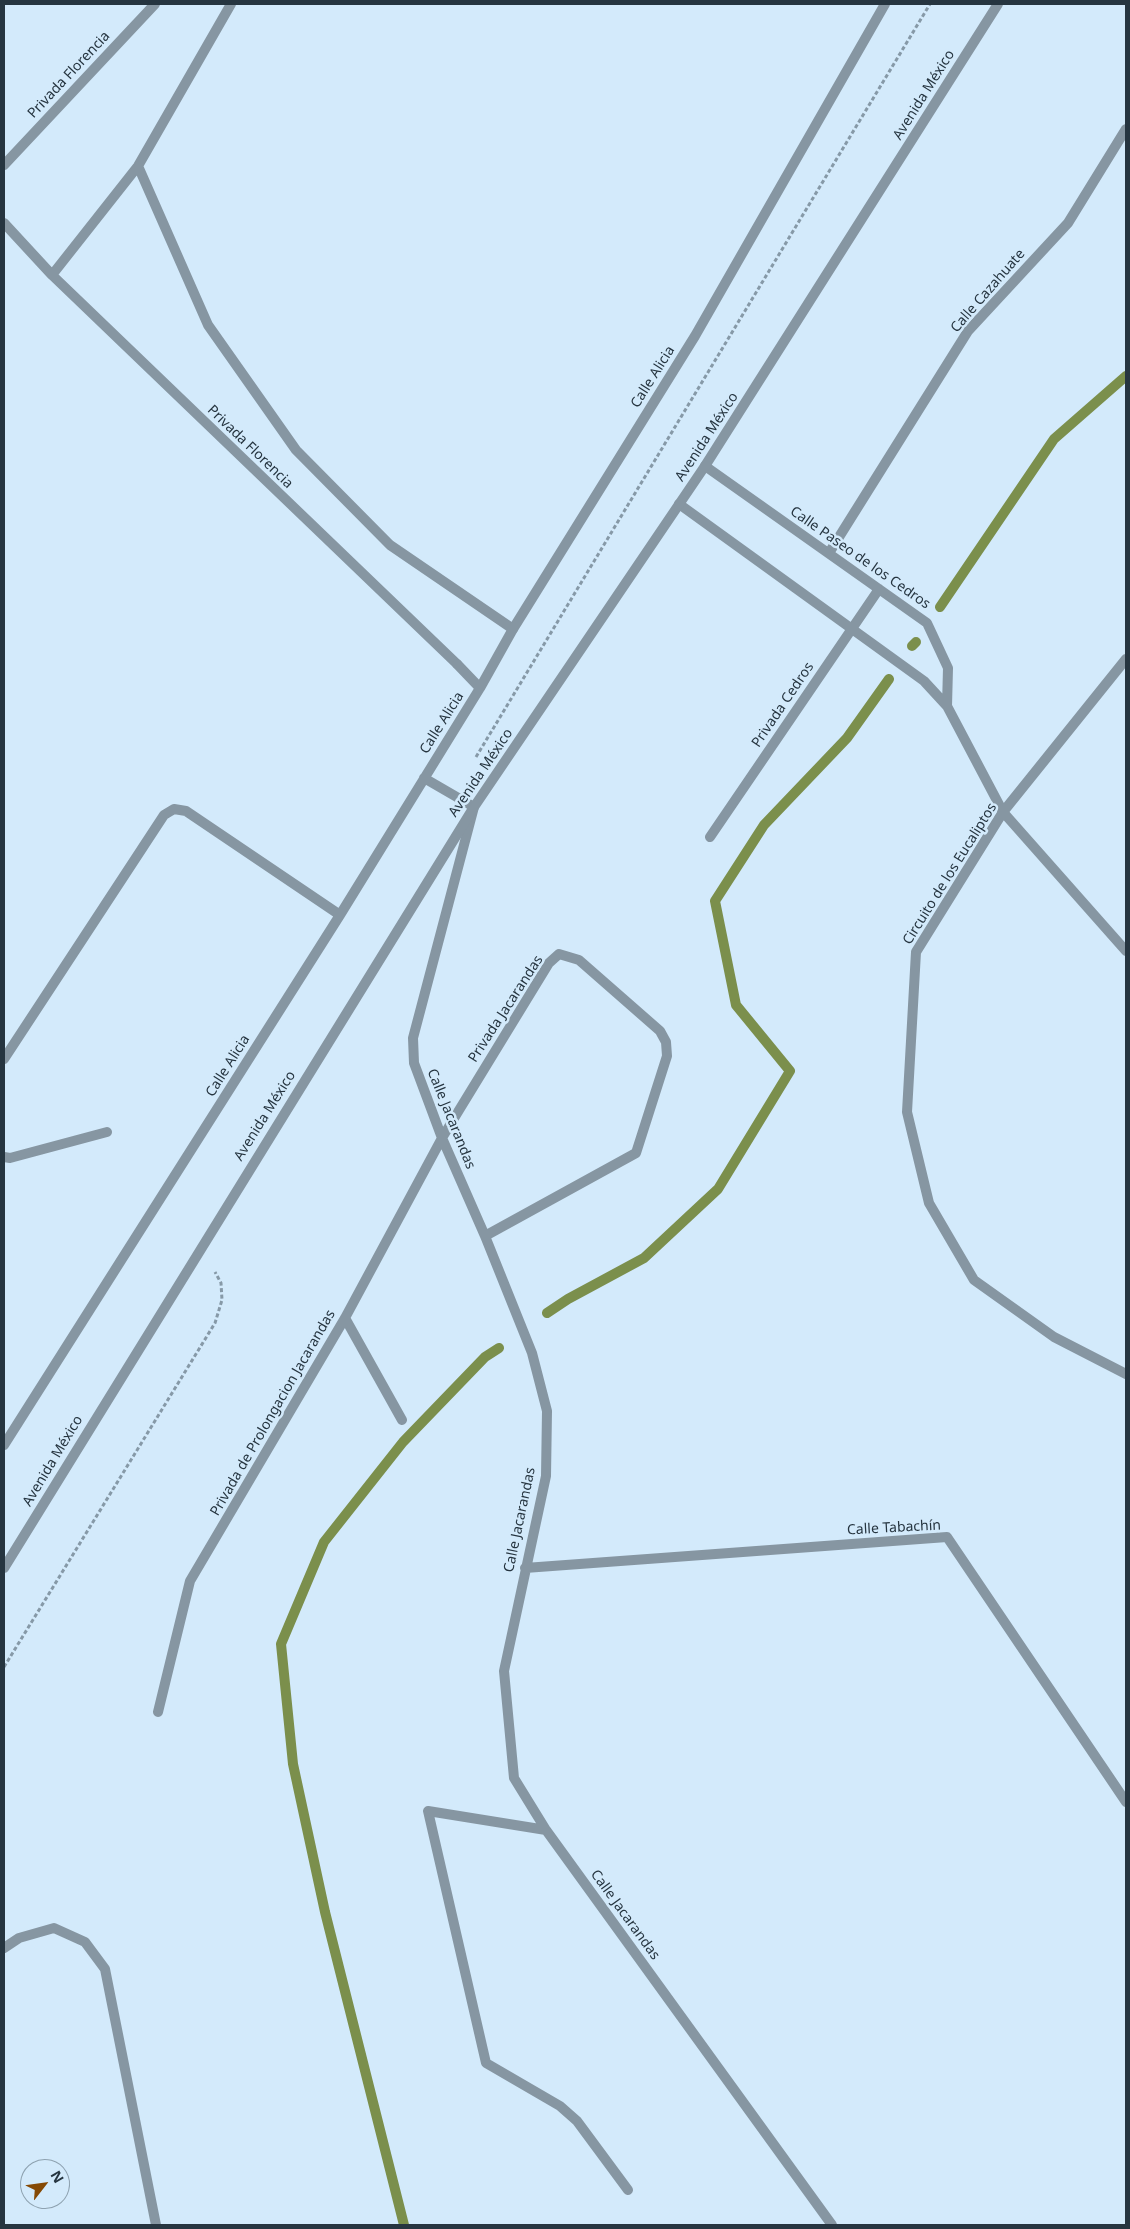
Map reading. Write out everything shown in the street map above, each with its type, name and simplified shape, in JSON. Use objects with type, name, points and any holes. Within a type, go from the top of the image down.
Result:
[{"type":"street","name":"Privada Florencia","points":[[4,165],[155,4]]},
{"type":"street","points":[[52,274],[138,166],[231,4]]},
{"type":"street","name":"Calle Alicia","points":[[4,1445],[340,915],[480,688],[513,628],[695,336],[885,4]]},
{"type":"street","name":"Avenida México","points":[[4,1568],[201,1246],[474,807],[705,466],[998,4]]},
{"type":"street","name":"Calle Cazahuate","points":[[828,553],[968,331],[1068,223],[1126,129]]},
{"type":"street","points":[[138,166],[208,325],[296,450],[390,545],[513,628]]},
{"type":"street","name":"Privada Florencia","points":[[4,223],[52,274],[480,688]]},
{"type":"street","name":"Calle Paseo de los Cedros","points":[[705,466],[927,623],[948,668],[946,706]]},
{"type":"street","points":[[679,504],[924,681],[946,706],[1003,812],[1126,951]]},
{"type":"street","name":"Privada Cedros","points":[[710,837],[879,589]]},
{"type":"street","name":"Circuito de los Eucaliptos","points":[[1126,660],[1003,812],[916,952],[907,1112],[929,1204],[974,1280],[1054,1337],[1126,1374]]},
{"type":"street","points":[[424,778],[474,807]]},
{"type":"street","name":"Calle Jacarandas","points":[[474,807],[413,1038],[414,1063],[442,1138],[532,1353],[547,1411],[546,1476],[504,1671],[514,1778],[546,1830],[832,2225]]},
{"type":"street","points":[[4,1059],[164,815],[174,809],[186,811],[340,915]]},
{"type":"street","name":"Privada Jacarandas","points":[[442,1138],[549,962],[560,954],[579,960],[660,1031],[666,1042],[667,1056],[636,1153],[484,1236]]},
{"type":"street","points":[[4,1157],[10,1158],[107,1132]]},
{"type":"street","name":"Privada de Prolongacion Jacarandas","points":[[158,1712],[190,1581],[345,1318],[442,1138]]},
{"type":"street","points":[[345,1318],[402,1420]]},
{"type":"street","name":"Calle Tabachín","points":[[525,1568],[947,1537],[1126,1802]]},
{"type":"street","points":[[546,1830],[428,1811],[486,2063],[560,2106],[576,2122],[628,2190]]},
{"type":"street","points":[[4,1948],[19,1938],[54,1928],[85,1942],[105,1969],[156,2225]]},
{"type":"path","points":[[474,761],[930,4]]},
{"type":"path","points":[[4,1667],[215,1323],[222,1300],[221,1283],[201,1246]]},
{"type":"waterway","points":[[940,607],[1054,439],[1126,376]]},
{"type":"waterway","points":[[912,646],[916,642]]},
{"type":"waterway","points":[[547,1313],[568,1299],[644,1258],[718,1189],[790,1071],[736,1005],[715,901],[764,825],[847,738],[889,679]]},
{"type":"waterway","points":[[404,2225],[325,1912],[293,1764],[281,1644],[324,1542],[403,1442],[485,1357],[499,1348]]}]
